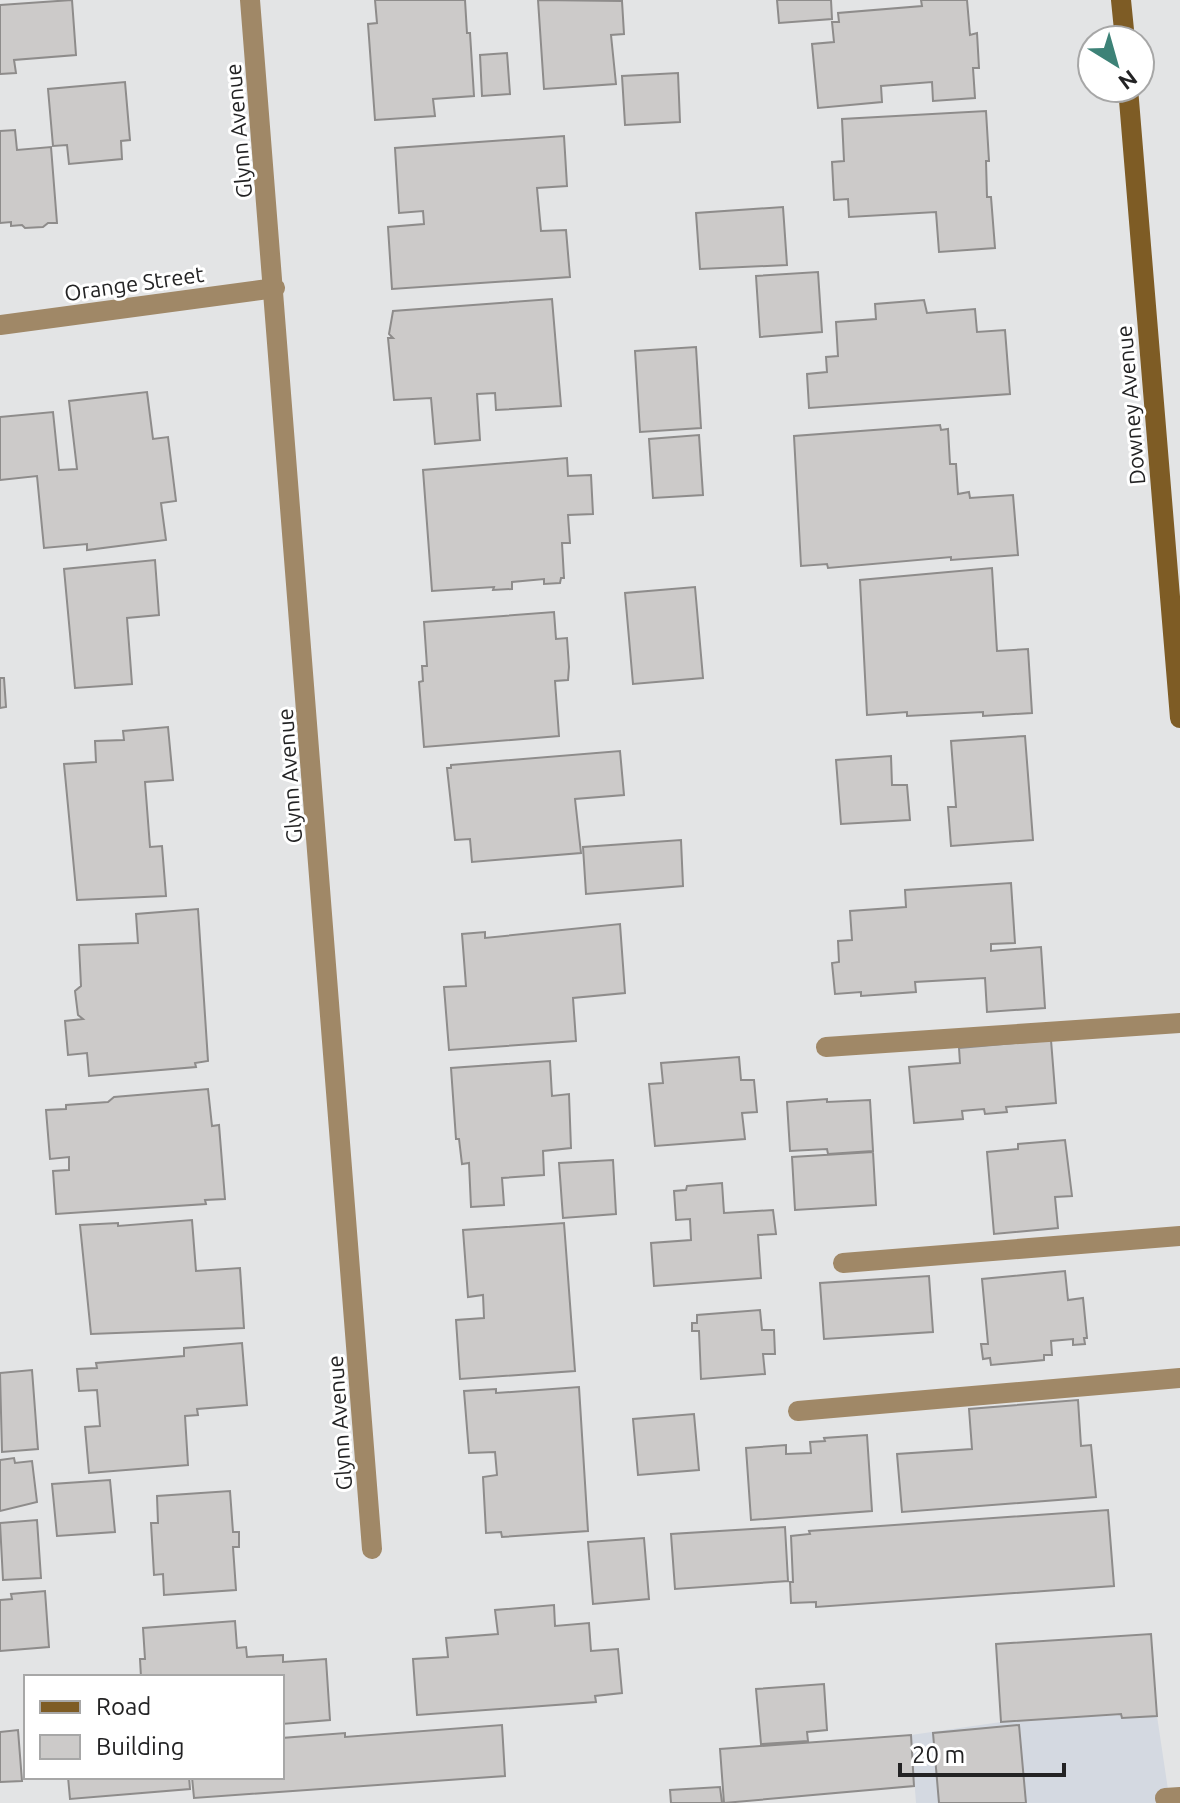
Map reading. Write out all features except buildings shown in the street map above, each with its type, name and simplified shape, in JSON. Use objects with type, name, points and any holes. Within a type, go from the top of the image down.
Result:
[{"type":"main road","points":[[1121,0],[1123,24]]},
{"type":"main road","name":"Downey Avenue","points":[[1129,104],[1180,718]]},
{"type":"street","name":"Glynn Avenue","points":[[250,0],[372,1549]]},
{"type":"street","name":"Orange Street","points":[[0,325],[275,288]]},
{"type":"street","points":[[826,1047],[1180,1023]]},
{"type":"street","points":[[843,1263],[1180,1236]]},
{"type":"street","points":[[798,1411],[1180,1378]]},
{"type":"shaded area","points":[[1121,1714],[1122,1718],[1157,1716],[1170,1803],[916,1803],[911,1735],[1001,1722]]}]
